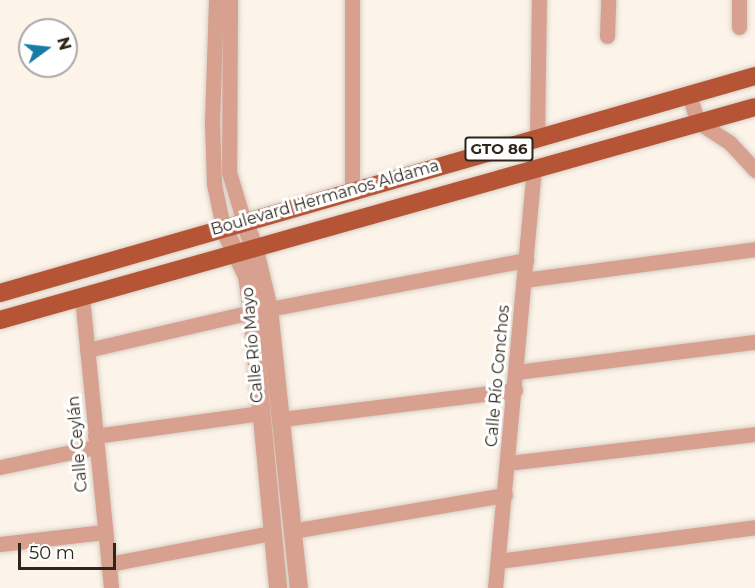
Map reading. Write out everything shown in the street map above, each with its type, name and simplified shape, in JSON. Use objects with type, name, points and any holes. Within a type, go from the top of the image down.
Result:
[{"type":"main road","name":"Boulevard Hermanos Aldama","points":[[0,293],[223,227],[755,76]]},
{"type":"main road","name":"Boulevard Hermanos Aldama","points":[[0,320],[246,248],[755,107]]},
{"type":"street","name":"Calle Río Mayo","points":[[216,0],[212,123],[214,184],[223,227],[246,248]]},
{"type":"street","name":"Calle Río Mayo","points":[[230,0],[229,124],[232,192],[244,222],[246,248],[261,310],[282,418],[299,588]]},
{"type":"street","points":[[352,0],[352,190]]},
{"type":"street","points":[[537,138],[539,0]]},
{"type":"street","points":[[608,0],[608,36]]},
{"type":"street","points":[[739,0],[739,27]]},
{"type":"street","points":[[689,95],[698,123],[730,143],[755,170]]},
{"type":"street","points":[[212,123],[229,124]]},
{"type":"street","name":"Calle Río Conchos","points":[[495,588],[534,167]]},
{"type":"street","points":[[524,280],[755,249]]},
{"type":"street","points":[[87,350],[261,310],[526,260]]},
{"type":"street","name":"Calle Ceylán","points":[[82,297],[111,588]]},
{"type":"street","name":"Calle Río Mayo","points":[[261,310],[260,413],[278,588]]},
{"type":"street","points":[[516,372],[755,342]]},
{"type":"street","points":[[282,418],[515,390]]},
{"type":"street","points":[[0,467],[95,441],[260,413]]},
{"type":"street","points":[[508,464],[755,434]]},
{"type":"street","points":[[292,531],[505,495]]},
{"type":"street","points":[[498,561],[755,527]]},
{"type":"street","points":[[0,544],[104,532]]},
{"type":"street","points":[[109,564],[271,533]]}]
